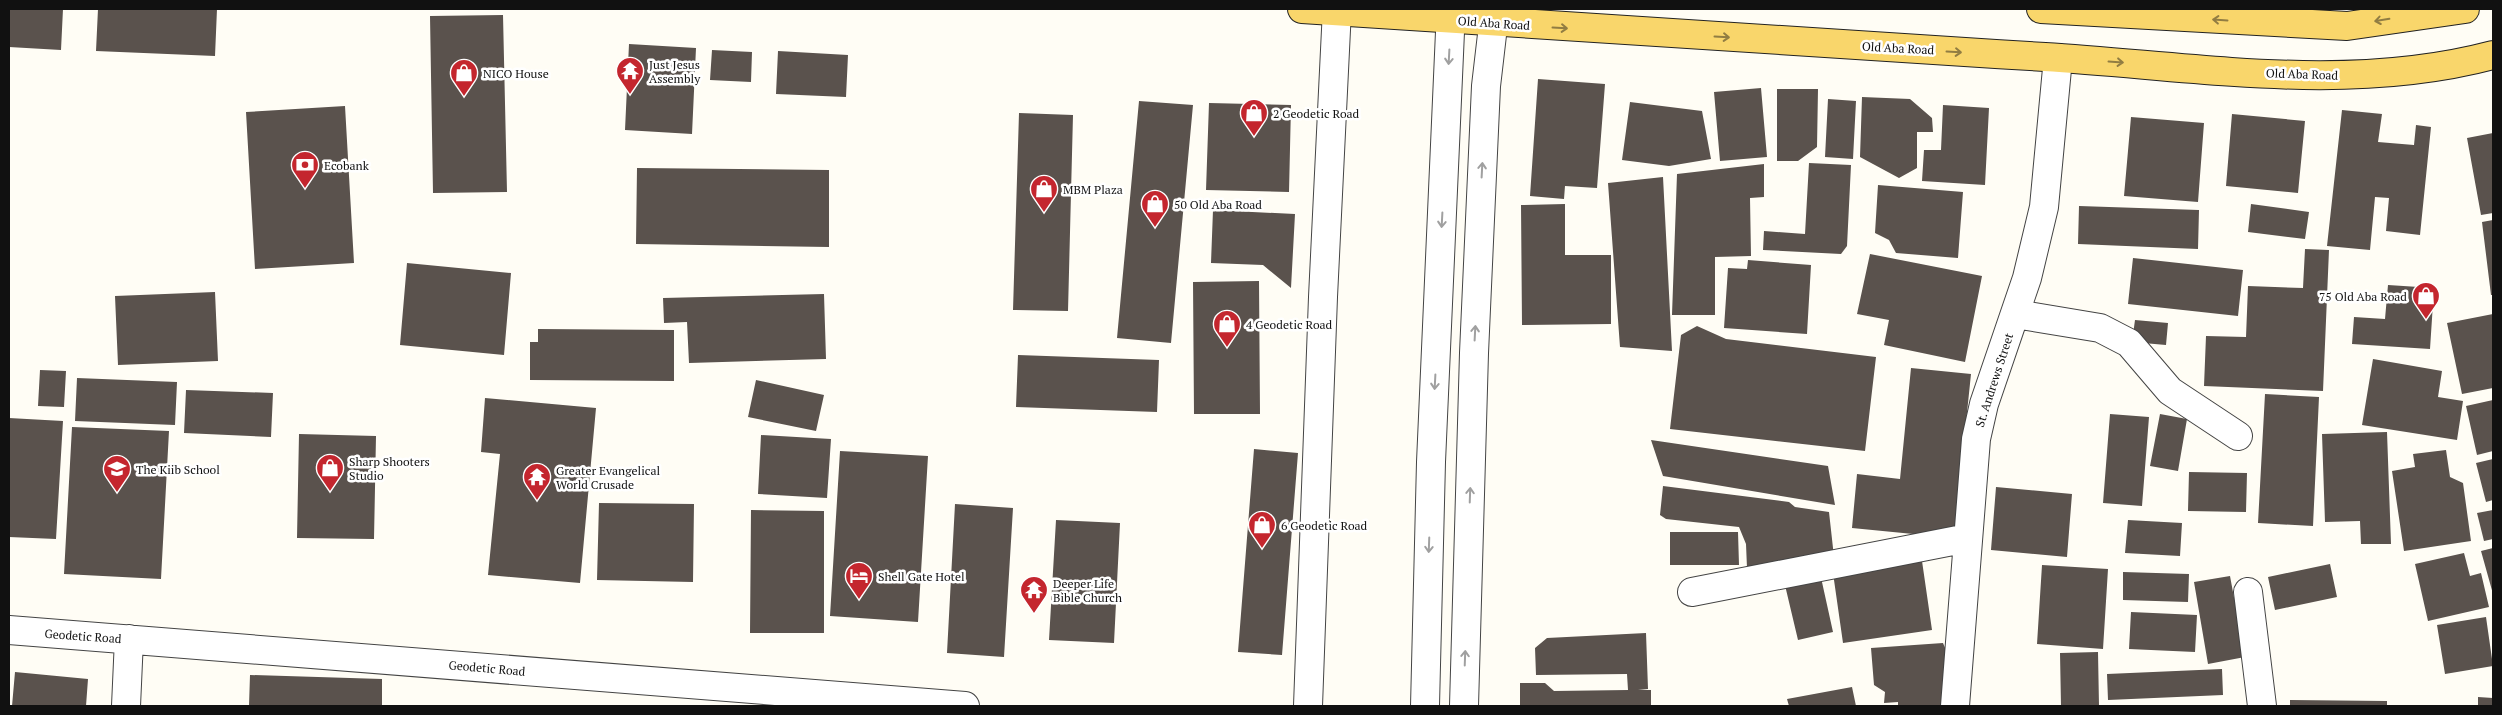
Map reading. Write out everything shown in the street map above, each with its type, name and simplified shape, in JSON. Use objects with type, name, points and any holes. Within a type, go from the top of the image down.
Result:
[{"type":"main road","name":"Old Aba Road","points":[[1302,9],[1494,16],[2309,77],[2398,72],[2453,66],[2493,55]]},
{"type":"main road","points":[[2041,9],[2347,17],[2465,9]]},
{"type":"street","points":[[1308,706],[1322,307],[1337,10]]},
{"type":"street","points":[[1425,706],[1431,462],[1451,14]]},
{"type":"street","points":[[1464,706],[1474,352],[1486,86],[1494,16]]},
{"type":"street","name":"St. Andrews Street","points":[[1955,706],[1976,439],[1984,404],[2027,278],[2044,207],[2058,58]]},
{"type":"street","points":[[2015,314],[2100,328],[2129,343],[2170,391],[2238,436]]},
{"type":"street","points":[[1692,592],[1968,538]]},
{"type":"street","points":[[2248,592],[2262,706]]},
{"type":"street","name":"Geodetic Road","points":[[9,630],[964,706]]},
{"type":"street","points":[[126,706],[129,639]]},
{"type":"building","points":[[9,9],[63,9],[61,50],[9,47]]},
{"type":"building","points":[[98,9],[217,9],[215,56],[96,51]]},
{"type":"building","points":[[503,15],[507,192],[433,193],[430,16]]},
{"type":"building","points":[[629,44],[696,48],[692,134],[625,130]]},
{"type":"building","points":[[712,50],[752,52],[751,82],[710,80]]},
{"type":"building","points":[[778,51],[848,55],[846,97],[776,94]]},
{"type":"building","points":[[1538,79],[1605,84],[1597,188],[1565,186],[1564,199],[1530,196]]},
{"type":"building","points":[[1761,88],[1767,157],[1720,161],[1714,92]]},
{"type":"building","points":[[1777,89],[1818,89],[1817,147],[1798,161],[1777,161]]},
{"type":"building","points":[[1862,97],[1910,99],[1932,118],[1933,132],[1917,132],[1917,168],[1899,178],[1860,157]]},
{"type":"building","points":[[1828,99],[1856,101],[1853,159],[1825,157]]},
{"type":"building","points":[[1139,101],[1193,105],[1171,343],[1117,338]]},
{"type":"building","points":[[1630,102],[1702,111],[1711,159],[1669,166],[1622,160]]},
{"type":"building","points":[[1209,103],[1291,105],[1289,192],[1206,190]]},
{"type":"building","points":[[1943,105],[1989,108],[1985,185],[1922,181],[1924,150],[1941,150]]},
{"type":"building","points":[[345,106],[354,263],[255,269],[246,112]]},
{"type":"building","points":[[2342,110],[2382,114],[2378,142],[2414,145],[2416,125],[2431,127],[2420,235],[2386,231],[2389,198],[2375,197],[2370,250],[2327,246]]},
{"type":"building","points":[[1019,113],[1073,115],[1068,311],[1013,310]]},
{"type":"building","points":[[2232,114],[2305,121],[2298,193],[2226,186]]},
{"type":"building","points":[[2131,117],[2204,123],[2198,202],[2124,196]]},
{"type":"building","points":[[2493,133],[2493,213],[2481,215],[2467,138]]},
{"type":"building","points":[[1809,163],[1851,165],[1847,246],[1841,254],[1763,250],[1764,231],[1805,234]]},
{"type":"building","points":[[1764,164],[1764,197],[1750,198],[1751,256],[1715,257],[1715,315],[1672,315],[1677,174]]},
{"type":"building","points":[[637,168],[829,170],[829,247],[636,244]]},
{"type":"building","points":[[1663,177],[1672,351],[1620,347],[1608,183]]},
{"type":"building","points":[[1878,185],[1963,192],[1958,258],[1896,253],[1889,240],[1875,233]]},
{"type":"building","points":[[1565,204],[1565,255],[1611,255],[1611,324],[1522,325],[1521,205]]},
{"type":"building","points":[[2251,204],[2309,212],[2305,239],[2248,232]]},
{"type":"building","points":[[2079,206],[2199,210],[2198,249],[2078,244]]},
{"type":"building","points":[[1213,210],[1295,214],[1291,288],[1263,265],[1211,263]]},
{"type":"building","points":[[2493,220],[2493,295],[2491,295],[2482,222]]},
{"type":"building","points":[[2305,249],[2329,250],[2323,391],[2204,386],[2206,336],[2246,337],[2248,286],[2303,288]]},
{"type":"building","points":[[1870,254],[1982,276],[1965,362],[1884,345],[1889,320],[1857,314]]},
{"type":"building","points":[[2133,258],[2243,270],[2238,316],[2128,304]]},
{"type":"building","points":[[1748,260],[1811,265],[1807,334],[1724,328],[1728,268],[1747,269]]},
{"type":"building","points":[[407,263],[511,273],[504,355],[400,345]]},
{"type":"building","points":[[1259,281],[1260,414],[1194,414],[1193,282]]},
{"type":"building","points":[[2388,285],[2434,288],[2430,349],[2352,344],[2354,317],[2385,319]]},
{"type":"building","points":[[215,292],[218,361],[118,365],[115,296]]},
{"type":"building","points":[[824,294],[826,359],[689,363],[687,322],[664,323],[663,298]]},
{"type":"building","points":[[2493,314],[2493,388],[2462,394],[2447,323]]},
{"type":"building","points":[[2135,320],[2168,323],[2166,345],[2132,342]]},
{"type":"building","points":[[1697,326],[1726,339],[1876,357],[1865,451],[1670,429],[1681,335]]},
{"type":"building","points":[[538,329],[674,330],[674,381],[530,380],[530,342],[538,342]]},
{"type":"building","points":[[1018,355],[1159,360],[1157,412],[1016,407]]},
{"type":"building","points":[[2373,359],[2442,371],[2438,397],[2463,401],[2457,440],[2362,425]]},
{"type":"building","points":[[1911,368],[1971,374],[1954,538],[1852,528],[1857,474],[1900,479]]},
{"type":"building","points":[[40,370],[66,371],[64,407],[38,406]]},
{"type":"building","points":[[77,378],[177,382],[175,425],[75,421]]},
{"type":"building","points":[[756,380],[824,395],[816,431],[748,417]]},
{"type":"building","points":[[186,390],[273,393],[271,437],[184,433]]},
{"type":"building","points":[[2265,394],[2319,397],[2313,526],[2258,523]]},
{"type":"building","points":[[485,398],[596,408],[580,583],[488,575],[500,454],[481,452]]},
{"type":"building","points":[[2493,400],[2493,451],[2477,455],[2466,406]]},
{"type":"building","points":[[2110,414],[2149,417],[2142,506],[2103,503]]},
{"type":"building","points":[[2160,414],[2187,419],[2178,471],[2150,466]]},
{"type":"building","points":[[9,418],[63,421],[56,539],[9,537]]},
{"type":"building","points":[[72,427],[169,431],[161,579],[64,574]]},
{"type":"building","points":[[2387,432],[2391,544],[2361,544],[2360,521],[2325,522],[2322,434]]},
{"type":"building","points":[[299,434],[376,436],[374,539],[297,538]]},
{"type":"building","points":[[761,435],[831,439],[827,498],[758,494]]},
{"type":"building","points":[[1651,440],[1828,466],[1835,505],[1663,476]]},
{"type":"building","points":[[1254,449],[1298,453],[1282,655],[1238,652]]},
{"type":"building","points":[[2446,450],[2450,477],[2463,483],[2471,541],[2404,551],[2392,471],[2415,467],[2413,454]]},
{"type":"building","points":[[840,451],[928,456],[918,622],[830,616]]},
{"type":"building","points":[[2493,459],[2493,500],[2486,502],[2476,463]]},
{"type":"building","points":[[2189,472],[2247,473],[2246,512],[2188,511]]},
{"type":"building","points":[[1663,486],[1789,502],[1795,507],[1829,512],[1834,557],[1747,568],[1746,544],[1739,527],[1666,519],[1660,515]]},
{"type":"building","points":[[1996,487],[2072,494],[2067,557],[1991,550]]},
{"type":"building","points":[[599,503],[694,504],[693,582],[597,580]]},
{"type":"building","points":[[955,504],[1013,508],[1004,657],[947,653]]},
{"type":"building","points":[[751,510],[824,511],[824,633],[750,633]]},
{"type":"building","points":[[2493,510],[2493,539],[2484,541],[2477,513]]},
{"type":"building","points":[[1056,520],[1120,523],[1114,643],[1049,640]]},
{"type":"building","points":[[2128,520],[2182,523],[2180,556],[2125,553]]},
{"type":"building","points":[[1670,532],[1738,532],[1739,565],[1670,565]]},
{"type":"building","points":[[2493,548],[2493,594],[2481,551]]},
{"type":"building","points":[[2464,553],[2470,576],[2481,573],[2489,607],[2428,621],[2415,564]]},
{"type":"building","points":[[1922,561],[1932,630],[1843,643],[1833,573]]},
{"type":"building","points":[[2330,564],[2337,597],[2275,610],[2268,577]]},
{"type":"building","points":[[2042,565],[2108,569],[2103,649],[2037,644]]},
{"type":"building","points":[[2123,572],[2189,574],[2188,602],[2123,600]]},
{"type":"building","points":[[1820,573],[1833,632],[1798,640],[1784,581]]},
{"type":"building","points":[[2230,576],[2245,657],[2208,664],[2194,582]]},
{"type":"building","points":[[2131,612],[2197,615],[2195,652],[2129,649]]},
{"type":"building","points":[[2486,617],[2493,666],[2445,674],[2437,625]]},
{"type":"building","points":[[1646,633],[1648,689],[1638,690],[1651,690],[1651,706],[1520,706],[1520,683],[1545,683],[1554,691],[1628,690],[1627,674],[1536,675],[1535,648],[1547,638]]},
{"type":"building","points":[[1943,643],[1948,655],[1949,706],[1898,706],[1898,702],[1884,703],[1885,692],[1874,685],[1871,648]]},
{"type":"building","points":[[2098,652],[2099,706],[2061,706],[2060,653]]},
{"type":"building","points":[[2222,669],[2223,695],[2108,700],[2107,674]]},
{"type":"building","points":[[15,672],[88,679],[86,706],[12,706]]},
{"type":"building","points":[[250,675],[382,679],[382,706],[249,706]]},
{"type":"building","points":[[1852,687],[1856,706],[1789,706],[1787,699]]},
{"type":"building","points":[[2478,697],[2493,698],[2493,706],[2478,706]]},
{"type":"building","points":[[2290,700],[2387,701],[2387,706],[2290,706]]},
{"type":"place","name":"Just Jesus Assembly","points":[[630,95]]},
{"type":"place","name":"NICO House","points":[[464,97]]},
{"type":"place","name":"2 Geodetic Road","points":[[1254,137]]},
{"type":"place","name":"Ecobank","points":[[305,189]]},
{"type":"place","name":"MBM Plaza","points":[[1044,213]]},
{"type":"place","name":"50 Old Aba Road","points":[[1155,228]]},
{"type":"place","name":"75 Old Aba Road","points":[[2426,320]]},
{"type":"place","name":"4 Geodetic Road","points":[[1227,348]]},
{"type":"place","name":"Sharp Shooters Studio","points":[[330,492]]},
{"type":"place","name":"The Kiib School","points":[[117,493]]},
{"type":"place","name":"Greater Evangelical World Crusade","points":[[537,501]]},
{"type":"place","name":"6 Geodetic Road","points":[[1262,549]]},
{"type":"place","name":"Shell Gate Hotel","points":[[859,600]]},
{"type":"place","name":"Deeper Life Bible Church","points":[[1034,614]]}]
